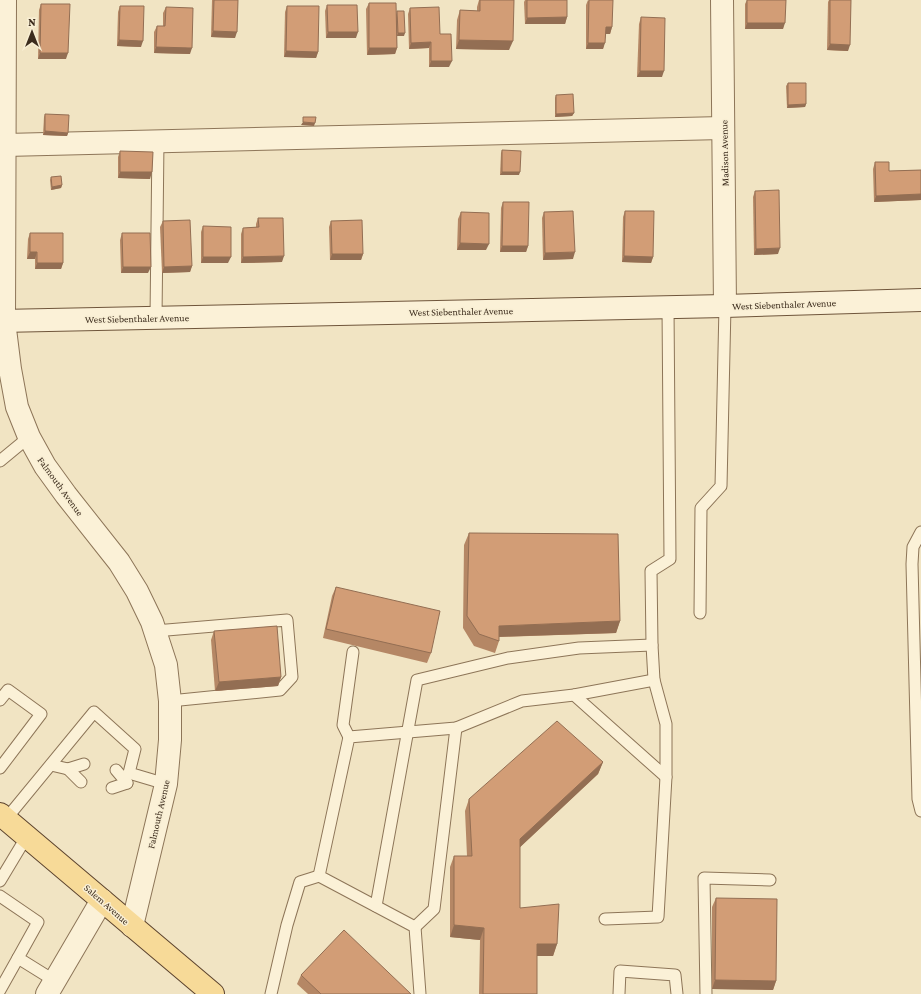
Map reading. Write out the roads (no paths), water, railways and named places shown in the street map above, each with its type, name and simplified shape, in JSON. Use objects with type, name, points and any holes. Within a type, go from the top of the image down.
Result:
[{"type":"main road","name":"Salem Avenue","points":[[3,817],[209,992]]},
{"type":"street","name":"Falmouth Avenue","points":[[5,0],[5,145],[2,321],[17,407],[29,437],[45,466],[66,496],[119,562],[137,591],[155,631],[166,665],[170,701],[170,740],[166,784],[132,926]]},
{"type":"street","name":"Madison Avenue","points":[[722,0],[725,306]]},
{"type":"street","points":[[5,145],[723,128]]},
{"type":"street","name":"West Siebenthaler Avenue","points":[[2,321],[725,306],[921,300]]},
{"type":"street","points":[[51,987],[102,900]]},
{"type":"lane","points":[[156,318],[158,141]]},
{"type":"lane","points":[[700,613],[701,508],[721,486],[725,306]]},
{"type":"lane","points":[[605,919],[658,917],[666,776],[666,724],[654,680],[651,571],[670,559],[668,307]]},
{"type":"lane","points":[[0,461],[29,437]]},
{"type":"lane","points":[[921,532],[914,547],[912,564],[917,620],[919,760],[918,799],[921,811]]},
{"type":"lane","points":[[155,631],[287,620],[292,677],[280,690],[170,701]]},
{"type":"lane","points":[[376,906],[417,680],[516,657],[579,648],[652,645]]},
{"type":"lane","points":[[319,876],[349,737],[343,725],[353,652]]},
{"type":"lane","points":[[349,737],[456,728],[522,701],[574,695],[654,680]]},
{"type":"lane","points":[[0,700],[8,690],[41,714],[0,768]]},
{"type":"lane","points":[[574,695],[666,776]]},
{"type":"lane","points":[[3,817],[51,765],[94,712],[134,749],[128,778],[112,788]]},
{"type":"lane","points":[[415,927],[434,909],[456,728]]},
{"type":"lane","points":[[51,765],[68,769],[84,764]]},
{"type":"lane","points":[[68,769],[81,782]]},
{"type":"lane","points":[[116,770],[128,778],[166,784]]},
{"type":"lane","points":[[0,881],[27,836]]},
{"type":"lane","points":[[271,994],[287,925],[300,882],[319,876],[415,927]]},
{"type":"lane","points":[[706,994],[704,878],[770,880]]},
{"type":"lane","points":[[0,896],[38,922],[0,990]]},
{"type":"lane","points":[[415,927],[420,994]]},
{"type":"lane","points":[[18,958],[51,987]]},
{"type":"lane","points":[[619,994],[620,971],[676,975],[677,994]]}]
